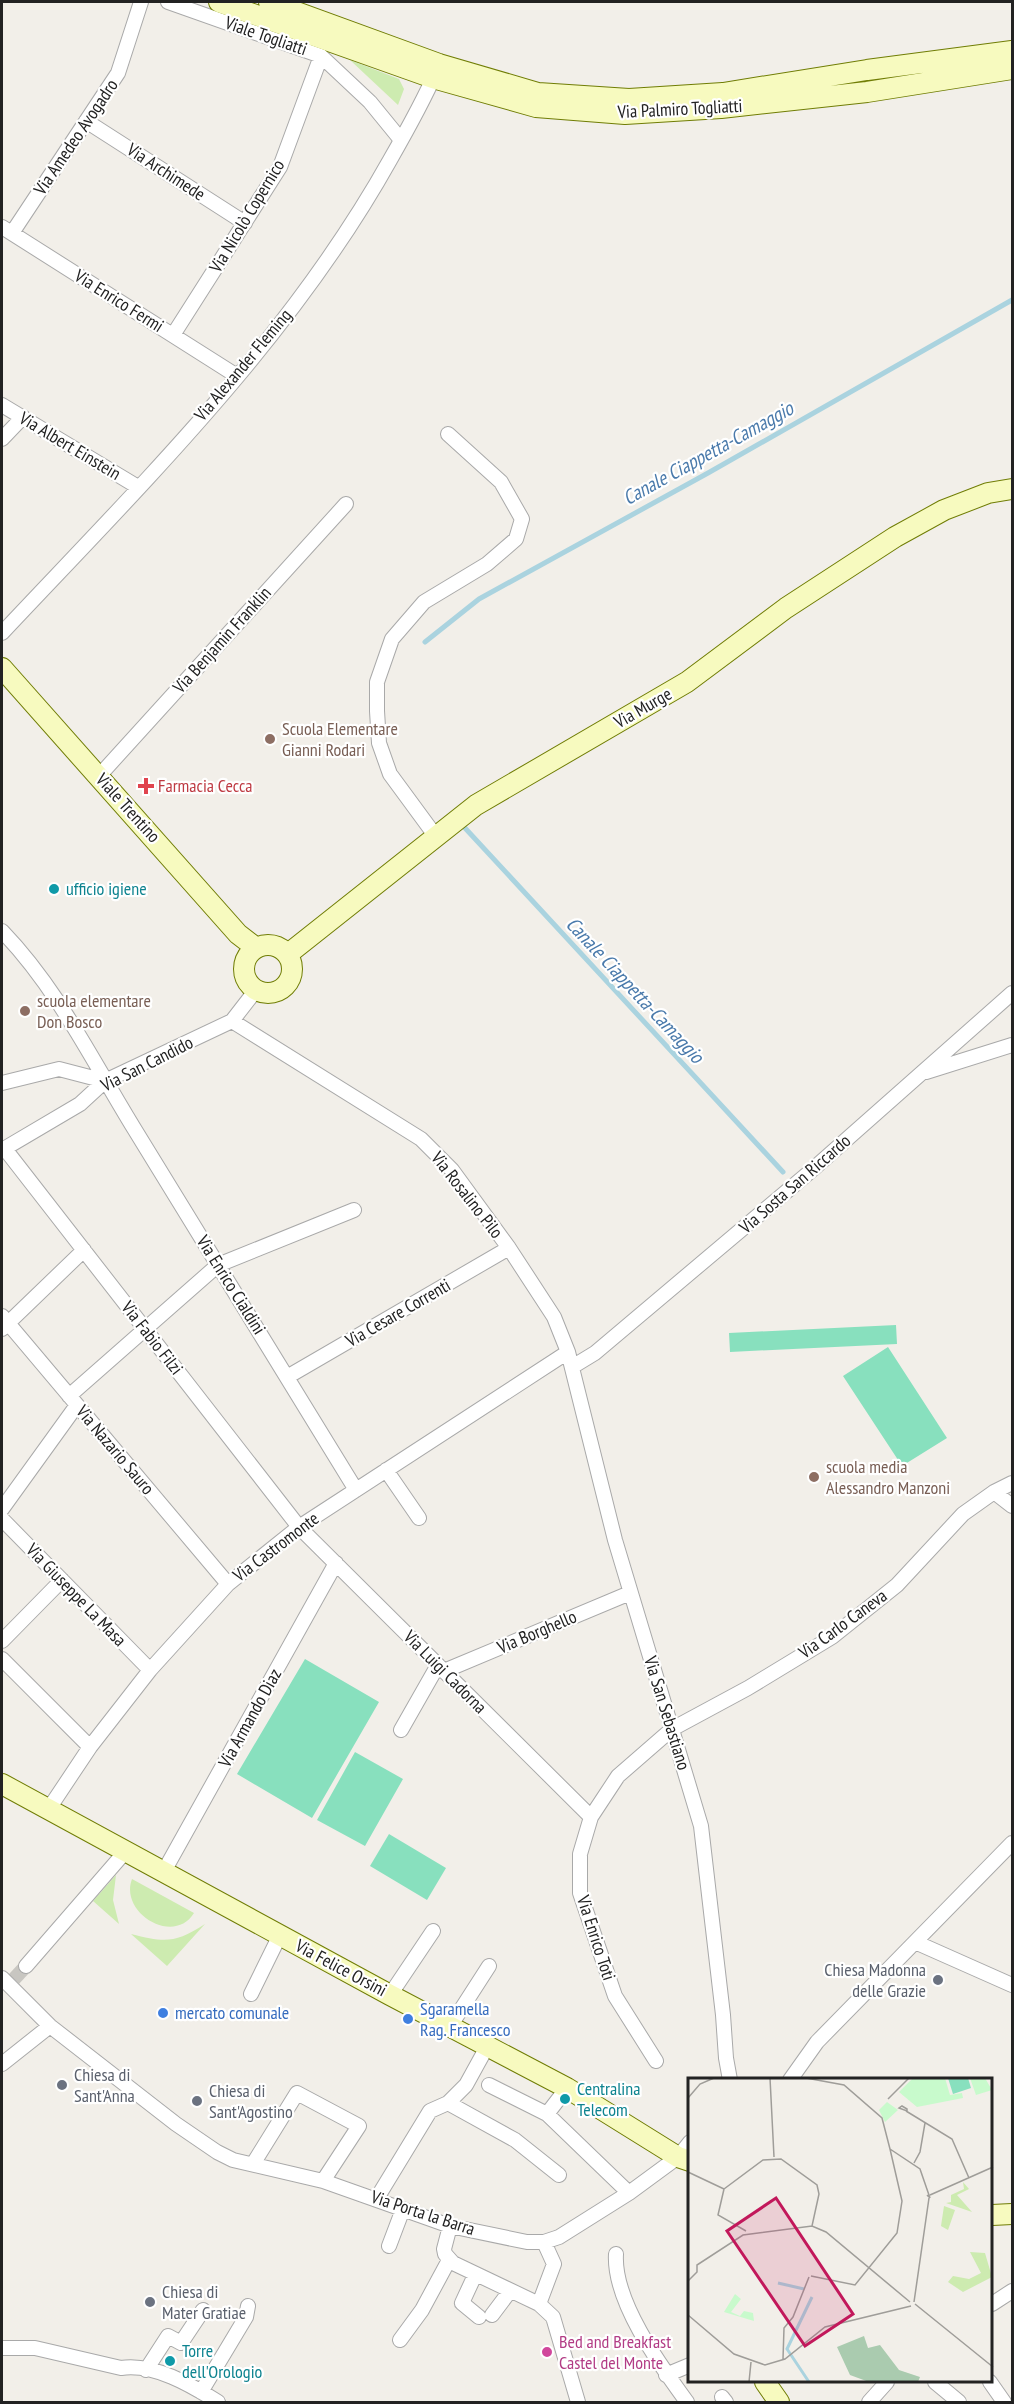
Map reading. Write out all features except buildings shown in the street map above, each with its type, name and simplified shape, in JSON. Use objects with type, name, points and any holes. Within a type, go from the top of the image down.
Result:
[{"type":"street","name":"Via Amedeo Avogadro","points":[[7,230],[118,73],[141,2]]},
{"type":"street","name":"Viale Togliatti","points":[[168,2],[321,56],[370,102],[401,140]]},
{"type":"street","name":"Via Palmiro Togliatti","points":[[219,2],[436,71],[536,107],[625,114],[721,108],[867,92],[1012,69]]},
{"type":"street","name":"Via Palmiro Togliatti","points":[[269,2],[436,71],[538,93],[629,99],[723,93],[867,70],[1012,51]]},
{"type":"street","name":"Via Nicolò Copernico","points":[[173,335],[280,167],[321,56]]},
{"type":"street","name":"Via Alexander Fleming","points":[[2,633],[138,487],[237,376],[317,275],[363,209],[436,71]]},
{"type":"street","name":"Via Archimede","points":[[86,121],[245,223]]},
{"type":"street","name":"Via Enrico Fermi","points":[[7,230],[237,376]]},
{"type":"street","name":"Via Albert Einstein","points":[[2,405],[138,487]]},
{"type":"street","points":[[2,439],[23,417]]},
{"type":"street","points":[[440,835],[390,774],[379,743],[376,711],[377,682],[393,639],[424,602],[487,564],[516,539],[522,519],[501,482],[448,434]]},
{"type":"street","name":"Via Murge","points":[[288,954],[476,805],[687,682],[786,608],[895,537],[944,510],[988,493],[1012,489]]},
{"type":"street","name":"Via Benjamin Franklin","points":[[99,776],[346,504]]},
{"type":"street","name":"Viale Trentino","points":[[2,668],[238,934],[255,947]]},
{"type":"street","name":"Via Enrico Cialdini","points":[[2,931],[28,958],[65,1010],[105,1081],[357,1490]]},
{"type":"street","points":[[269,944],[283,949],[288,954],[292,970],[286,985],[272,993],[256,990],[249,985],[243,969],[244,960],[255,947],[269,944]]},
{"type":"street","name":"Via San Candido","points":[[3,1149],[80,1104],[105,1081],[232,1021],[256,990]]},
{"type":"street","name":"Via Sosta San Riccardo","points":[[572,1367],[595,1353],[775,1202],[1012,993]]},
{"type":"street","name":"Via Rosalino Pilo","points":[[232,1021],[421,1139],[452,1170],[509,1248],[554,1317],[568,1352]]},
{"type":"street","points":[[922,1073],[1012,1045]]},
{"type":"street","points":[[2,1083],[59,1069],[105,1081]]},
{"type":"street","name":"Via Fabio Filzi","points":[[3,1149],[300,1527]]},
{"type":"street","points":[[2,1509],[73,1400],[145,1329],[218,1265],[354,1210]]},
{"type":"street","name":"Via Cesare Correnti","points":[[287,1377],[509,1248]]},
{"type":"street","points":[[4,1323],[84,1250]]},
{"type":"street","name":"Via Nazario Sauro","points":[[4,1323],[73,1400],[228,1584]]},
{"type":"street","name":"Via San Sebastiano","points":[[568,1352],[630,1593],[701,1826],[730,2078]]},
{"type":"street","name":"Via Castromonte","points":[[48,1810],[90,1747],[150,1670],[228,1584],[300,1527],[568,1352]]},
{"type":"street","points":[[386,1470],[419,1518]]},
{"type":"street","name":"Via Carlo Caneva","points":[[672,1729],[748,1688],[832,1637],[897,1585],[963,1514],[994,1492],[1012,1483]]},
{"type":"street","points":[[994,1492],[1012,1506]]},
{"type":"street","name":"Via Giuseppe La Masa","points":[[2,1519],[150,1670]]},
{"type":"street","name":"Via Luigi Cadorna","points":[[300,1527],[591,1817]]},
{"type":"street","name":"Via Armando Diaz","points":[[163,1873],[336,1563]]},
{"type":"street","points":[[2,1641],[62,1580]]},
{"type":"street","name":"Via Borghello","points":[[441,1668],[630,1593]]},
{"type":"street","points":[[2,1659],[90,1747]]},
{"type":"street","points":[[401,1730],[441,1668]]},
{"type":"street","name":"Via Enrico Toti","points":[[656,2061],[615,1996],[580,1893],[580,1854],[591,1817],[618,1776],[672,1729]]},
{"type":"street","name":"Via Felice Orsini","points":[[2,1784],[163,1873],[390,1995],[451,2025],[686,2153]]},
{"type":"street","points":[[791,2078],[817,2042],[1012,1843]]},
{"type":"street","points":[[26,1966],[125,1852]]},
{"type":"street","points":[[390,1995],[433,1931]]},
{"type":"street","points":[[251,1994],[280,1935]]},
{"type":"street","points":[[915,1942],[1012,1985]]},
{"type":"street","points":[[451,2025],[489,1966]]},
{"type":"street","points":[[8,1980],[50,2026],[176,2124],[233,2160],[254,2164],[297,2093],[359,2126],[323,2181]]},
{"type":"street","points":[[2,2064],[50,2026]]},
{"type":"street","points":[[377,2198],[430,2111],[448,2103],[466,2085],[488,2045]]},
{"type":"street","points":[[489,2085],[547,2114],[629,2193]]},
{"type":"street","points":[[547,2114],[567,2088]]},
{"type":"street","points":[[448,2103],[515,2140],[560,2175]]},
{"type":"street","name":"Via Porta la Barra","points":[[254,2164],[323,2181],[377,2198],[450,2226],[511,2240],[544,2242],[559,2237],[629,2193],[686,2153]]},
{"type":"street","points":[[389,2246],[403,2209]]},
{"type":"street","points":[[993,2214],[1012,2214]]},
{"type":"street","points":[[450,2226],[444,2249],[454,2263],[539,2304],[553,2317],[557,2324],[578,2403]]},
{"type":"street","points":[[539,2304],[554,2264],[544,2242]]},
{"type":"street","points":[[616,2254],[615,2270],[621,2295],[666,2375],[687,2403]]},
{"type":"street","points":[[400,2340],[454,2263]]},
{"type":"street","points":[[475,2275],[462,2303],[486,2316],[510,2292]]},
{"type":"street","points":[[993,2303],[1012,2291]]},
{"type":"street","points":[[201,2392],[246,2317],[248,2306]]},
{"type":"street","points":[[146,2370],[168,2336],[181,2343],[203,2310]]},
{"type":"street","points":[[2,2348],[35,2348],[121,2368],[132,2367],[146,2370],[190,2385],[218,2403]]},
{"type":"street","points":[[666,2375],[688,2366]]},
{"type":"street","points":[[766,2383],[779,2403]]},
{"type":"street","points":[[869,2403],[886,2383]]},
{"type":"street","points":[[936,2383],[959,2403]]},
{"type":"street","points":[[991,2383],[1005,2403],[1012,2397]]},
{"type":"street","points":[[670,2403],[678,2390]]},
{"type":"green space","points":[[350,60],[399,79],[404,89],[398,105]]},
{"type":"green space","points":[[896,1325],[897,1344],[730,1352],[729,1333]]},
{"type":"green space","points":[[888,1347],[947,1438],[902,1466],[843,1376]]},
{"type":"green space","points":[[305,1659],[379,1702],[312,1818],[237,1774]]},
{"type":"green space","points":[[355,1752],[403,1779],[365,1846],[317,1820]]},
{"type":"green space","points":[[389,1834],[446,1868],[427,1900],[370,1866]]},
{"type":"green space","points":[[116,1875],[113,1900],[119,1924],[93,1901]]},
{"type":"green space","points":[[132,1879],[194,1913],[185,1922],[174,1926],[162,1926],[151,1921],[133,1903],[130,1892]]},
{"type":"green space","points":[[205,1924],[167,1966],[131,1934],[162,1940],[178,1938]]},
{"type":"waterway","name":"Canale Ciappetta-Camaggio","points":[[425,642],[479,599],[708,473],[1012,300]]},
{"type":"waterway","name":"Canale Ciappetta-Camaggio","points":[[465,828],[783,1172]]},
{"type":"tunnel","points":[[14,1979],[26,1966]]},
{"type":"place","name":"Scuola Elementare Gianni Rodari","points":[[270,739]]},
{"type":"place","name":"Farmacia Cecca","points":[[146,786]]},
{"type":"place","name":"ufficio igiene","points":[[54,889]]},
{"type":"place","name":"scuola elementare Don Bosco","points":[[25,1011]]},
{"type":"place","name":"scuola media Alessandro Manzoni","points":[[814,1477]]},
{"type":"place","name":"Chiesa Madonna delle Grazie","points":[[938,1980]]},
{"type":"place","name":"mercato comunale","points":[[163,2013]]},
{"type":"place","name":"Sgaramella Rag. Francesco","points":[[408,2019]]},
{"type":"place","name":"Chiesa di Sant'Anna","points":[[62,2085]]},
{"type":"place","name":"Centralina Telecom","points":[[565,2099]]},
{"type":"place","name":"Chiesa di Sant'Agostino","points":[[197,2101]]},
{"type":"place","name":"Chiesa di Mater Gratiae","points":[[150,2302]]},
{"type":"place","name":"Bed and Breakfast Castel del Monte","points":[[547,2352]]},
{"type":"place","name":"Torre dell'Orologio","points":[[170,2361]]}]
